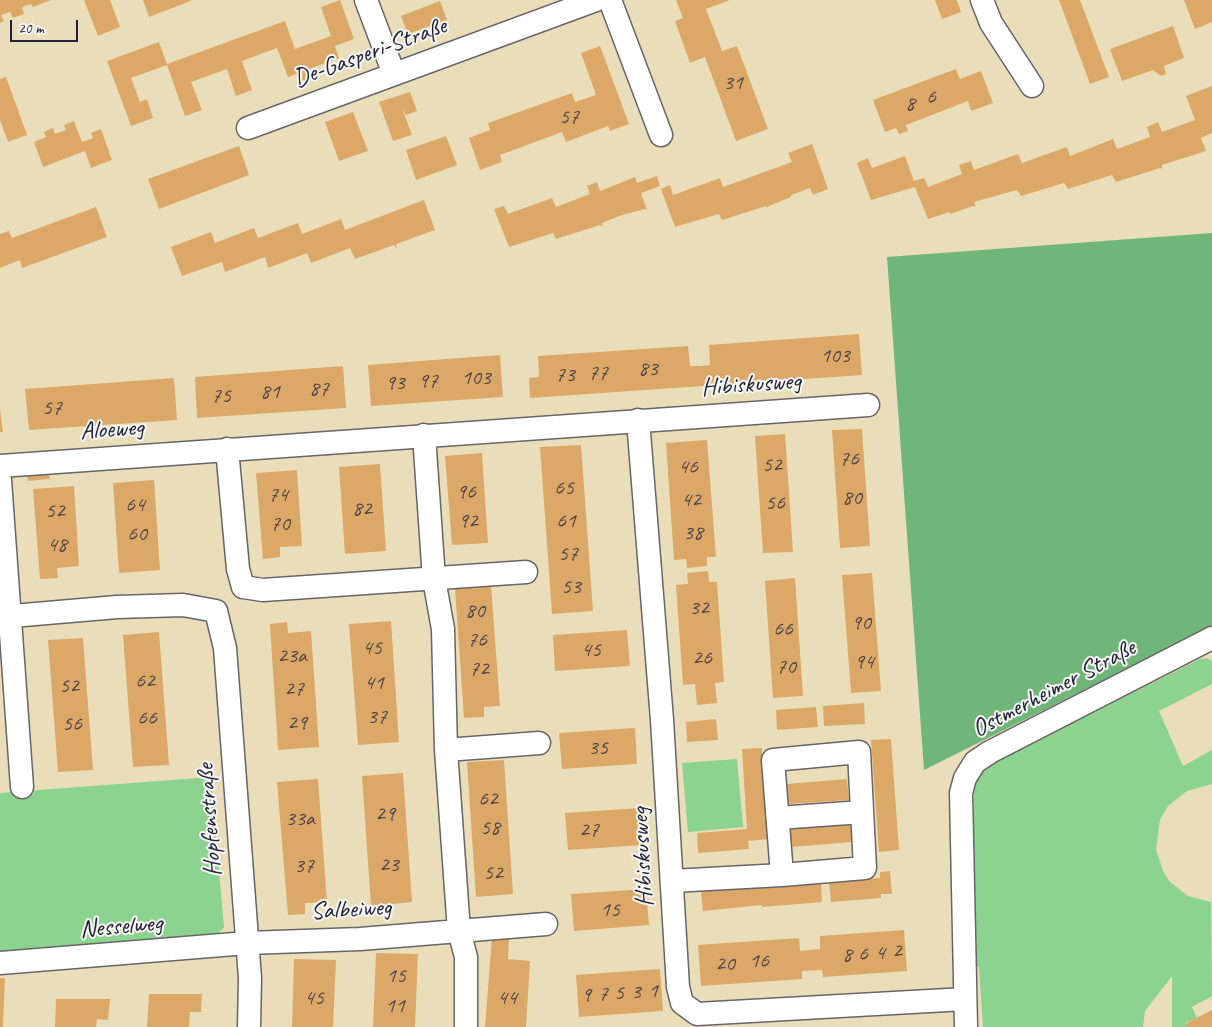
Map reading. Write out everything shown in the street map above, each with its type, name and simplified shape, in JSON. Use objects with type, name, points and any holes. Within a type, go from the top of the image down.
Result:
[{"type":"street","points":[[366,0],[394,74]]},
{"type":"street","name":"De-Gasperi-Straße","points":[[248,128],[596,0]]},
{"type":"street","points":[[610,0],[660,135]]},
{"type":"street","points":[[982,0],[991,23],[1032,86]]},
{"type":"street","name":"Hibiskusweg","points":[[524,428],[868,405]]},
{"type":"street","name":"Hibiskusweg","points":[[638,420],[656,631],[678,987],[682,1004],[697,1014],[965,999]]},
{"type":"street","name":"Aloeweg","points":[[0,466],[524,428]]},
{"type":"street","points":[[424,435],[434,579],[443,629],[446,750],[459,930],[466,957],[466,1027]]},
{"type":"street","points":[[227,449],[238,569],[243,587]]},
{"type":"street","points":[[0,480],[5,617],[22,787]]},
{"type":"street","points":[[243,587],[263,590],[526,572]]},
{"type":"street","points":[[5,617],[183,605],[216,611],[243,587]]},
{"type":"street","name":"Hopfenstraße","points":[[216,611],[225,648],[250,978],[249,1027]]},
{"type":"street","name":"Ostmerheimer Straße","points":[[966,1027],[961,793],[965,778],[975,762],[990,752],[1212,638]]},
{"type":"street","points":[[446,750],[539,743]]},
{"type":"street","points":[[672,882],[782,875],[865,868],[858,752],[773,760],[782,875]]},
{"type":"street","points":[[778,818],[862,812]]},
{"type":"street","name":"Salbeiweg","points":[[247,943],[360,939],[546,924]]},
{"type":"street","name":"Nesselweg","points":[[0,963],[247,943]]},
{"type":"green space","points":[[1212,233],[1212,626],[924,770],[887,257]]},
{"type":"green space","points":[[1207,658],[1212,661],[1212,684],[1159,711],[1183,766],[1212,750],[1212,784],[1187,791],[1168,806],[1160,820],[1156,849],[1163,871],[1169,881],[1188,896],[1211,902],[1212,996],[1192,1007],[1197,1018],[1185,1023],[1187,1027],[1172,1027],[1172,976],[1145,1011],[1143,1027],[983,1027],[979,967],[974,967],[974,781],[989,765],[1200,659]]},
{"type":"green space","points":[[737,759],[743,827],[688,832],[682,763]]},
{"type":"green space","points":[[211,777],[224,928],[217,934],[0,953],[0,793]]},
{"type":"building","points":[[0,0],[51,0],[33,7],[31,4],[22,7],[24,14],[13,18],[10,12],[1,15],[4,21],[0,23]]},
{"type":"building","points":[[84,0],[110,0],[120,27],[98,36]]},
{"type":"building","points":[[143,0],[193,0],[149,17]]},
{"type":"building","points":[[340,0],[354,39],[335,46],[339,58],[306,70],[309,78],[299,82],[296,74],[288,77],[277,48],[242,61],[252,90],[236,96],[227,69],[191,82],[202,110],[185,116],[167,65],[131,78],[140,102],[147,99],[153,118],[131,126],[107,61],[159,42],[167,64],[285,21],[295,49],[331,36],[321,7]]},
{"type":"building","points":[[676,0],[730,0],[706,9],[722,51],[737,46],[768,129],[736,141],[705,57],[690,63],[675,21],[683,18]]},
{"type":"building","points":[[935,0],[957,0],[961,12],[942,19]]},
{"type":"building","points":[[1059,0],[1080,0],[1109,77],[1090,84]]},
{"type":"building","points":[[1184,0],[1212,0],[1212,22],[1195,29]]},
{"type":"building","points":[[440,1],[447,20],[408,34],[401,16]]},
{"type":"building","points":[[1173,26],[1184,58],[1164,66],[1166,74],[1161,76],[1153,70],[1122,81],[1110,49]]},
{"type":"building","points":[[600,46],[629,124],[610,131],[608,126],[566,142],[562,132],[500,155],[502,162],[480,170],[469,138],[490,130],[488,123],[572,93],[575,102],[596,95],[581,53]]},
{"type":"building","points":[[956,69],[960,79],[981,71],[993,103],[971,111],[968,101],[906,125],[908,131],[899,134],[896,128],[885,132],[873,100]]},
{"type":"building","points":[[6,77],[27,135],[8,142],[0,120],[0,79]]},
{"type":"building","points":[[1212,86],[1212,133],[1201,138],[1206,151],[1162,165],[1162,169],[1160,168],[1116,182],[1112,175],[1068,189],[1064,183],[1021,196],[1017,190],[974,202],[976,207],[973,206],[928,219],[915,187],[871,200],[857,163],[868,158],[872,168],[905,156],[914,181],[924,178],[928,187],[962,174],[959,165],[971,161],[974,170],[1018,154],[1022,163],[1067,147],[1070,156],[1113,139],[1117,149],[1150,137],[1147,127],[1158,122],[1162,132],[1195,120],[1186,96]]},
{"type":"building","points":[[410,92],[417,111],[406,115],[402,108],[412,135],[393,141],[379,102]]},
{"type":"building","points":[[353,112],[368,151],[339,161],[325,122]]},
{"type":"building","points":[[74,121],[82,142],[93,138],[91,133],[101,129],[112,160],[91,168],[85,151],[43,167],[34,142],[46,137],[44,132],[53,128],[55,134],[66,130],[64,125]]},
{"type":"building","points":[[446,136],[457,165],[416,180],[406,150]]},
{"type":"building","points":[[812,144],[828,189],[813,195],[810,188],[791,195],[791,197],[767,208],[766,206],[722,220],[719,214],[675,227],[661,189],[670,185],[673,195],[720,178],[723,187],[792,162],[788,153]]},
{"type":"building","points":[[239,146],[249,175],[159,209],[148,179]]},
{"type":"building","points":[[657,176],[660,186],[641,193],[647,210],[622,215],[602,223],[602,227],[600,225],[556,239],[553,233],[509,247],[494,209],[504,206],[508,214],[552,198],[556,207],[590,194],[587,186],[597,182],[600,191],[635,177],[637,183]]},
{"type":"building","points":[[424,200],[435,230],[396,244],[397,249],[394,245],[355,259],[350,248],[311,263],[307,253],[268,268],[265,257],[225,272],[222,262],[182,276],[171,247],[211,232],[215,243],[254,228],[258,238],[298,223],[302,234],[341,219],[345,230]]},
{"type":"building","points":[[96,207],[107,237],[22,268],[20,260],[0,268],[0,234],[9,231],[12,238]]},
{"type":"building","points":[[859,334],[862,375],[530,398],[529,378],[539,377],[538,356],[688,346],[690,366],[700,366],[710,365],[709,345]]},
{"type":"building","points":[[500,355],[503,397],[371,406],[368,365]]},
{"type":"building","points":[[343,366],[346,408],[197,418],[195,377]]},
{"type":"building","points":[[174,378],[177,420],[29,430],[25,389]]},
{"type":"building","points":[[0,409],[3,432],[0,432]]},
{"type":"building","points":[[862,429],[870,546],[840,548],[832,430]]},
{"type":"building","points":[[785,434],[793,552],[763,553],[755,436]]},
{"type":"building","points":[[707,440],[716,557],[707,557],[707,566],[687,568],[686,559],[674,560],[666,443]]},
{"type":"building","points":[[581,445],[593,611],[552,614],[540,447]]},
{"type":"building","points":[[482,453],[488,543],[452,545],[445,456]]},
{"type":"building","points":[[380,464],[386,551],[345,554],[339,467]]},
{"type":"building","points":[[49,469],[50,479],[28,481],[27,471]]},
{"type":"building","points":[[297,470],[302,546],[280,547],[280,557],[263,559],[256,473]]},
{"type":"building","points":[[154,480],[160,570],[119,573],[113,483]]},
{"type":"building","points":[[74,486],[79,566],[57,568],[58,578],[40,579],[33,489]]},
{"type":"building","points":[[708,571],[709,582],[717,582],[724,682],[715,683],[717,703],[697,705],[695,684],[683,685],[676,585],[688,584],[687,573]]},
{"type":"building","points":[[872,573],[881,691],[851,693],[842,575]]},
{"type":"building","points":[[795,578],[803,696],[773,698],[765,581]]},
{"type":"building","points":[[491,586],[500,706],[484,707],[484,717],[464,718],[455,589]]},
{"type":"building","points":[[391,621],[399,742],[358,745],[349,624]]},
{"type":"building","points":[[287,622],[288,633],[311,631],[319,747],[278,750],[270,624]]},
{"type":"building","points":[[627,630],[630,666],[555,671],[553,635]]},
{"type":"building","points":[[159,632],[169,765],[133,767],[123,635]]},
{"type":"building","points":[[83,638],[93,770],[58,772],[48,640]]},
{"type":"building","points":[[864,703],[865,724],[824,726],[823,706]]},
{"type":"building","points":[[816,707],[818,727],[777,730],[776,710]]},
{"type":"building","points":[[716,719],[718,740],[687,742],[686,722]]},
{"type":"building","points":[[635,728],[637,764],[562,769],[559,733]]},
{"type":"building","points":[[891,739],[899,850],[879,852],[871,740]]},
{"type":"building","points":[[762,748],[768,839],[748,841],[749,849],[698,853],[697,833],[747,829],[742,749]]},
{"type":"building","points":[[504,760],[513,894],[476,897],[467,762]]},
{"type":"building","points":[[403,773],[412,902],[371,906],[362,776]]},
{"type":"building","points":[[318,779],[327,902],[305,903],[305,914],[288,915],[277,782]]},
{"type":"building","points":[[847,779],[849,800],[788,804],[787,784]]},
{"type":"building","points":[[640,808],[643,845],[568,850],[565,813]]},
{"type":"building","points":[[850,822],[852,842],[791,847],[790,826]]},
{"type":"building","points":[[890,871],[892,894],[881,894],[881,898],[831,902],[829,882],[880,878],[880,872]]},
{"type":"building","points":[[821,882],[822,902],[762,907],[762,905],[703,911],[701,891]]},
{"type":"building","points":[[646,889],[649,925],[574,931],[571,894]]},
{"type":"building","points":[[904,930],[907,971],[823,977],[822,970],[802,971],[802,979],[701,986],[698,945],[799,938],[800,951],[820,949],[820,936]]},
{"type":"building","points":[[509,936],[508,959],[530,961],[526,1027],[485,1027],[492,937]]},
{"type":"building","points":[[376,953],[418,954],[415,1027],[373,1027]]},
{"type":"building","points":[[294,959],[336,960],[333,1027],[292,1027]]},
{"type":"building","points":[[660,969],[663,1011],[579,1017],[576,975]]},
{"type":"building","points":[[0,978],[5,978],[3,1027],[0,1027]]},
{"type":"building","points":[[149,994],[202,994],[201,1012],[190,1012],[189,1027],[147,1027]]},
{"type":"building","points":[[56,999],[110,999],[108,1020],[97,1019],[96,1027],[55,1027]]},
{"type":"building","points":[[1212,1010],[1212,1027],[1187,1027],[1185,1024]]}]
